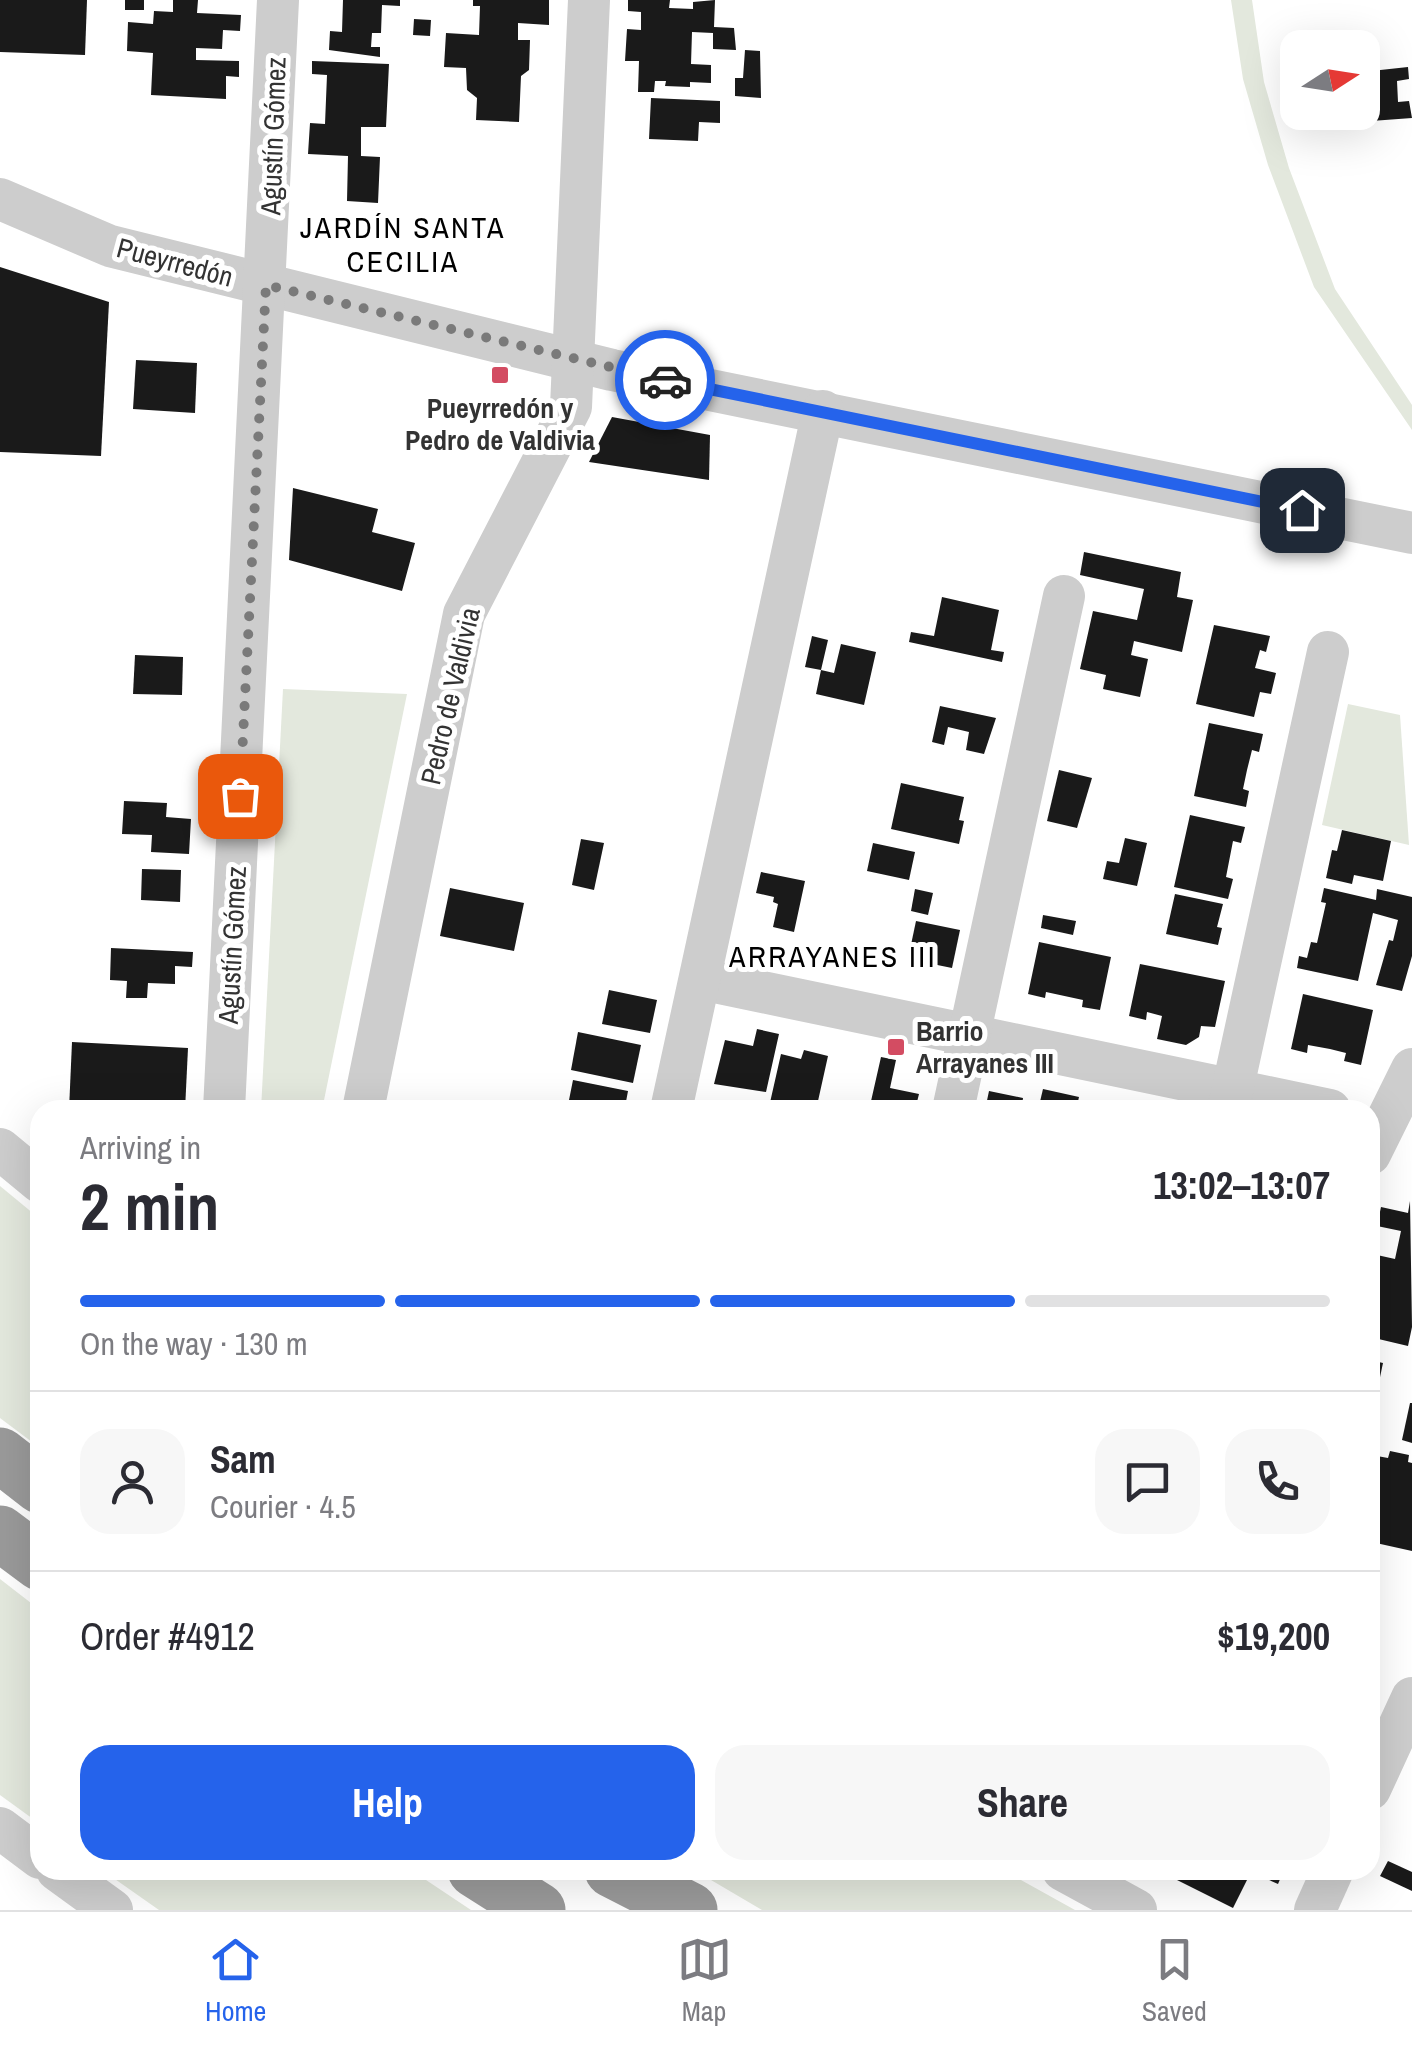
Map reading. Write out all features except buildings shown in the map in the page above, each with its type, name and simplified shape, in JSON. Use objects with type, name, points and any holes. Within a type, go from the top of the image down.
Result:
[{"type":"highway","points":[[0,1455],[30,1478]]},
{"type":"highway","points":[[0,1533],[30,1556]]},
{"type":"highway","points":[[491,1880],[538,1910]]},
{"type":"highway","points":[[609,1880],[657,1910]]},
{"type":"highway","points":[[632,1880],[690,1910]]},
{"type":"street","name":"Agustín Gómez","points":[[225,1100],[278,0]]},
{"type":"street","name":"Pedro de Valdivia","points":[[365,1100],[464,614],[571,406],[589,0]]},
{"type":"street","name":"Pueyrredón","points":[[0,199],[110,246],[573,359],[1412,533]]},
{"type":"street","points":[[674,1100],[822,411]]},
{"type":"street","points":[[955,1100],[1064,596]]},
{"type":"street","points":[[700,979],[969,1035],[1230,1100],[1328,652]]},
{"type":"street","points":[[1385,1130],[1412,1070]]},
{"type":"street","points":[[0,1149],[30,1174]]},
{"type":"street","points":[[1380,1768],[1412,1698]]},
{"type":"street","points":[[0,1828],[30,1850]]},
{"type":"street","points":[[71,1880],[112,1910]]},
{"type":"street","points":[[1082,1880],[1136,1910]]},
{"type":"street","points":[[1314,1910],[1328,1880]]},
{"type":"shaded area","points":[[1231,0],[1252,0],[1264,82],[1289,168],[1335,289],[1412,405],[1412,430],[1314,287],[1268,165],[1243,79]]},
{"type":"shaded area","points":[[283,689],[407,694],[324,1100],[262,1100]]},
{"type":"shaded area","points":[[1348,704],[1400,715],[1409,845],[1322,825]]},
{"type":"shaded area","points":[[0,1186],[30,1211],[30,1440],[0,1418]]},
{"type":"shaded area","points":[[0,1579],[30,1602],[30,1817],[0,1795]]},
{"type":"shaded area","points":[[116,1880],[426,1880],[471,1910],[159,1910]]},
{"type":"shaded area","points":[[711,1880],[1021,1880],[1075,1910],[762,1910]]},
{"type":"way so far","points":[[240,796],[266,285],[665,380]]},
{"type":"place","name":"Pueyrredón y Pedro de Valdivia","points":[[500,375]]},
{"type":"place","name":"Barrio Arrayanes III","points":[[896,1047]]},
{"type":"district","name":"JARDÍN SANTA CECILIA","points":[[403,244]]},
{"type":"district","name":"ARRAYANES III","points":[[833,956]]},
{"type":"route","points":[[665,380],[1302,510]]}]
